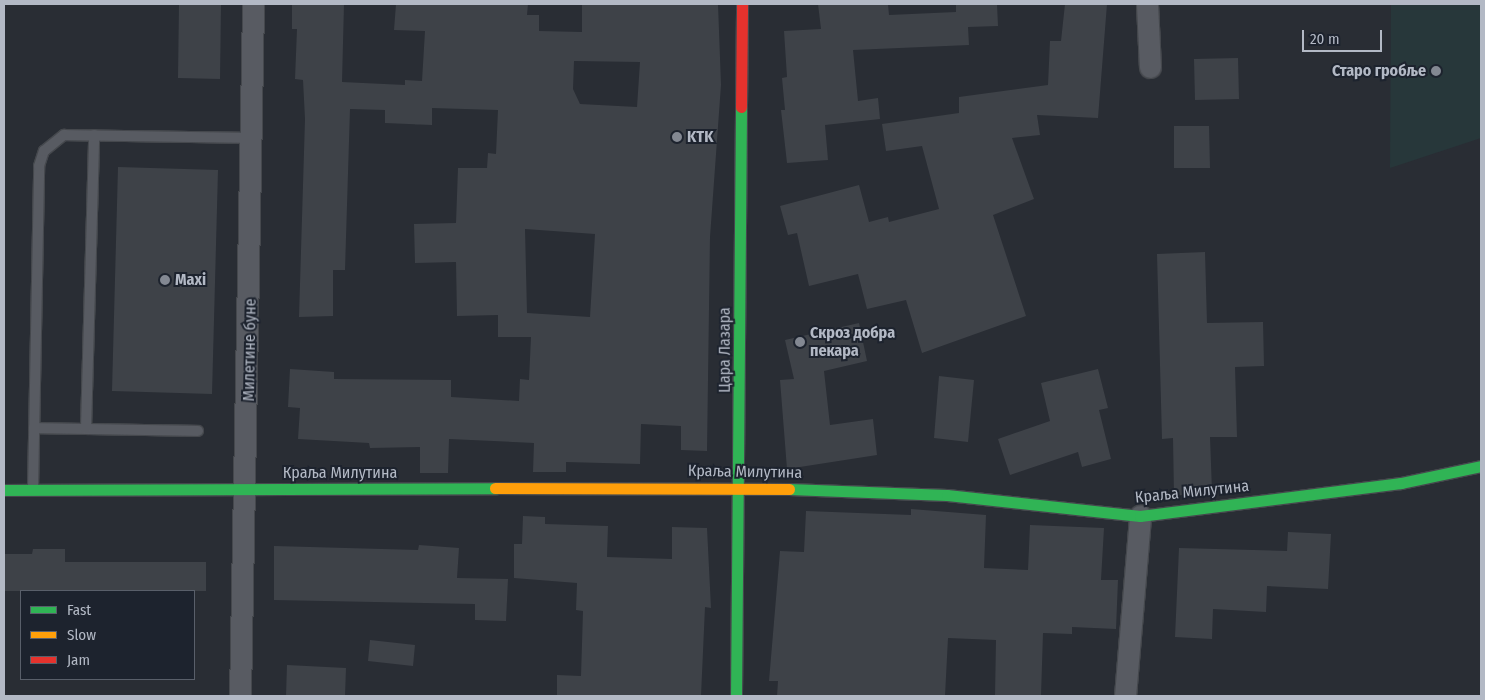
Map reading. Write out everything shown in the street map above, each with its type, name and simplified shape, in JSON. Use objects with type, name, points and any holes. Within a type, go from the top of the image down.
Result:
[{"type":"street","name":"Милетине буне","points":[[240,696],[248,490],[253,4]]},
{"type":"street","name":"Цара Лазара","points":[[736,696],[740,487],[742,4]]},
{"type":"street","points":[[1147,4],[1150,67]]},
{"type":"street","name":"Краља Милутина","points":[[4,490],[740,487],[947,495],[1140,516],[1401,483],[1481,466]]},
{"type":"street","points":[[1125,696],[1140,516]]},
{"type":"lane","points":[[86,429],[94,135]]},
{"type":"lane","points":[[33,490],[41,158],[56,138],[94,135],[252,138]]},
{"type":"lane","points":[[34,428],[198,430]]},
{"type":"shaded area","name":"Старо гробље","points":[[1391,4],[1481,4],[1481,138],[1390,168]]},
{"type":"building","points":[[179,4],[221,4],[220,79],[178,78]]},
{"type":"building","points":[[292,4],[344,4],[342,82],[405,85],[405,80],[422,81],[425,31],[394,30],[396,4],[528,4],[527,15],[539,15],[539,31],[582,32],[582,4],[718,4],[721,85],[710,237],[707,451],[681,450],[681,426],[641,424],[640,464],[566,462],[566,472],[533,472],[534,443],[449,439],[448,473],[420,473],[420,447],[370,448],[369,443],[298,439],[300,408],[288,407],[290,369],[334,372],[334,379],[451,380],[451,397],[519,401],[520,379],[529,380],[531,337],[498,337],[498,315],[457,316],[456,262],[415,263],[414,224],[456,223],[458,168],[487,168],[488,153],[496,154],[498,110],[432,108],[432,125],[385,123],[385,110],[350,109],[345,270],[333,270],[333,316],[299,317],[305,119],[303,80],[295,79],[297,29],[292,29]],"holes":[[[574,61],[640,62],[637,107],[580,104],[573,89]],[[525,229],[595,234],[590,317],[527,313]]]},
{"type":"building","points":[[818,4],[888,4],[889,15],[956,12],[956,4],[997,4],[998,26],[968,27],[969,45],[853,50],[858,101],[878,98],[880,119],[825,125],[828,160],[787,163],[781,110],[785,110],[782,78],[787,77],[784,31],[821,29]]},
{"type":"building","points":[[1065,4],[1107,4],[1098,118],[1037,115],[1040,135],[1012,138],[1034,199],[993,215],[1026,316],[922,353],[906,300],[867,309],[858,274],[809,286],[797,233],[788,235],[780,206],[859,185],[869,222],[888,217],[889,222],[939,209],[922,146],[886,151],[882,124],[959,113],[959,97],[1048,85],[1050,41],[1061,41]]},
{"type":"building","points":[[1238,58],[1239,99],[1195,100],[1194,59]]},
{"type":"building","points":[[1174,126],[1209,126],[1210,168],[1174,168]]},
{"type":"building","name":"Maxi","points":[[118,167],[218,170],[212,394],[112,391]]},
{"type":"building","points":[[1205,252],[1207,323],[1263,322],[1264,366],[1235,367],[1237,437],[1210,437],[1212,491],[1174,496],[1173,438],[1162,439],[1157,254]]},
{"type":"building","points":[[859,323],[867,361],[824,371],[830,425],[873,419],[877,455],[787,469],[780,380],[794,379],[785,340]]},
{"type":"building","points":[[1098,369],[1108,408],[1099,410],[1111,459],[1082,467],[1078,452],[1010,475],[998,439],[1050,421],[1041,383]]},
{"type":"building","points":[[939,376],[974,380],[968,442],[934,438]]},
{"type":"building","points":[[911,509],[986,515],[984,568],[1028,570],[1030,525],[1104,528],[1101,580],[1118,580],[1116,629],[1072,627],[1072,634],[1043,633],[1041,696],[995,696],[996,640],[948,638],[945,696],[777,696],[778,681],[769,681],[780,551],[804,552],[806,511],[911,515]]},
{"type":"building","points":[[523,516],[545,517],[545,524],[608,526],[607,557],[672,559],[672,527],[707,528],[711,608],[705,607],[701,696],[557,696],[557,675],[581,676],[583,611],[576,610],[577,583],[514,578],[514,544],[522,544]]},
{"type":"building","points":[[1288,532],[1331,534],[1328,589],[1267,586],[1266,612],[1213,609],[1212,639],[1175,637],[1179,548],[1287,551]]},
{"type":"building","points":[[419,545],[459,548],[457,578],[508,579],[506,621],[475,620],[475,604],[274,600],[274,546],[418,550]]},
{"type":"building","points":[[33,549],[65,549],[65,562],[206,562],[206,591],[4,591],[4,554],[32,554]]},
{"type":"building","points":[[370,640],[415,645],[413,666],[368,661]]},
{"type":"building","points":[[287,665],[346,668],[345,696],[286,696]]},
{"type":"traffic: fast","points":[[736,696],[741,107]]},
{"type":"traffic: fast","points":[[789,489],[947,495],[1140,516],[1401,483],[1481,466]]},
{"type":"traffic: fast","points":[[4,490],[495,488]]},
{"type":"traffic: slow","points":[[495,488],[789,489]]},
{"type":"traffic: jam","points":[[741,107],[742,4]]},
{"type":"place","name":"Старо гробље","points":[[1436,71]]},
{"type":"place","name":"KTK","points":[[677,137]]},
{"type":"place","name":"Maxi","points":[[165,280]]},
{"type":"place","name":"Скроз добра пекара","points":[[800,342]]}]
